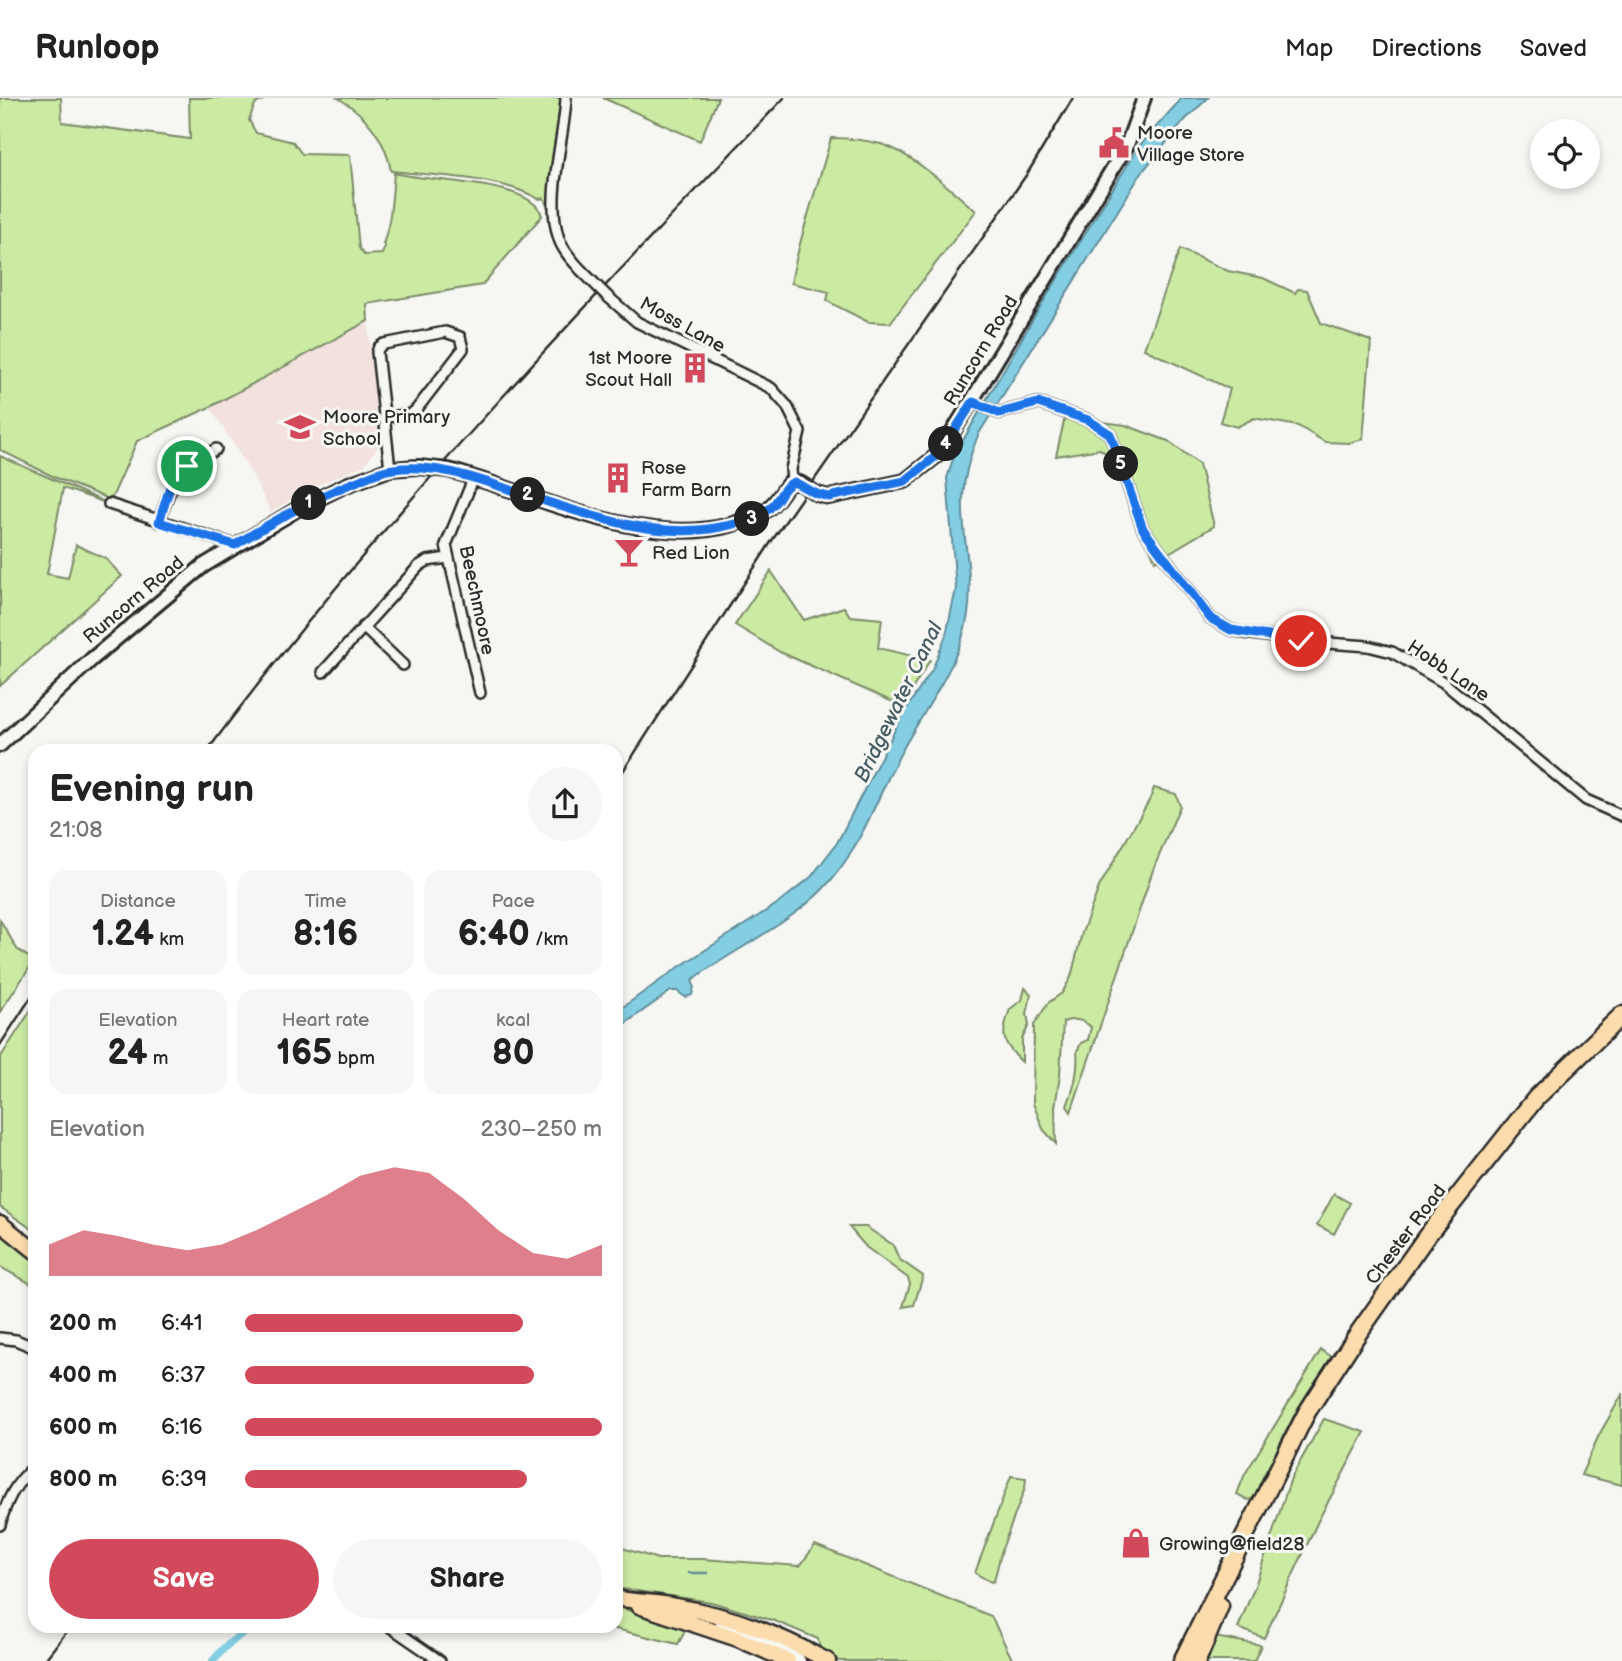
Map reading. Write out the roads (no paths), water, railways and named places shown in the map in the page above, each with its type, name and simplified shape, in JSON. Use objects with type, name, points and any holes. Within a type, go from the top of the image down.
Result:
[{"type":"highway","name":"Chester Road","points":[[1182,1661],[1307,1412],[1357,1335],[1426,1237],[1541,1092],[1622,1015]]},
{"type":"highway","name":"Chester Road","points":[[1197,1661],[1259,1506]]},
{"type":"main road","points":[[0,1221],[28,1239]]},
{"type":"main road","points":[[0,1221],[28,1245]]},
{"type":"main road","points":[[623,1599],[656,1602],[727,1617],[770,1632],[824,1659]]},
{"type":"main road","points":[[623,1600],[788,1661]]},
{"type":"street","name":"Moss Lane","points":[[566,98],[554,209],[562,247],[581,270],[637,323],[771,388],[787,406],[800,432],[791,469],[796,483]]},
{"type":"street","name":"Runcorn Road","points":[[0,745],[92,659],[203,566],[321,497],[390,469],[418,467],[448,470],[624,523],[643,528],[677,531],[719,528],[753,519],[774,505],[796,483],[829,497],[905,481],[940,453],[975,403],[1127,145],[1144,98]]},
{"type":"street","points":[[384,417],[410,415],[416,410],[463,349],[460,337],[446,332],[379,347],[377,352],[384,417],[390,469]]},
{"type":"street","name":"Hobb Lane","points":[[975,403],[993,412],[1006,413],[1038,403],[1088,420],[1110,434],[1143,529],[1210,618],[1231,630],[1245,633],[1368,646],[1392,652],[1443,682],[1586,800],[1622,816]]},
{"type":"street","points":[[159,522],[170,487],[177,476],[187,466],[216,449]]},
{"type":"street","name":"Beechmoore","points":[[474,477],[446,545],[480,693]]},
{"type":"street","points":[[109,504],[235,545]]},
{"type":"street","points":[[323,672],[419,566],[448,558]]},
{"type":"street","points":[[363,628],[403,665]]},
{"type":"street","points":[[0,1338],[28,1345]]},
{"type":"street","points":[[0,1525],[15,1486],[28,1476]]},
{"type":"street","points":[[700,1610],[791,1651],[799,1661],[824,1659]]},
{"type":"street","points":[[398,1633],[440,1661]]},
{"type":"street","points":[[756,1647],[769,1661]]},
{"type":"water","points":[[1182,98],[1208,98],[1185,120],[1142,172],[978,435],[968,466],[963,497],[969,585],[964,632],[951,666],[894,765],[859,839],[823,889],[777,926],[692,980],[692,995],[685,997],[677,991],[671,991],[623,1025],[623,1007],[679,967],[780,902],[811,877],[837,843],[903,714],[932,670],[946,635],[956,589],[947,478],[954,456],[1037,312],[1139,146]]},
{"type":"waterway","points":[[689,1573],[708,1573]]},
{"type":"waterway","name":"Bridgewater Canal","points":[[213,1661],[242,1633]]},
{"type":"railway","points":[[212,744],[342,580],[413,497],[559,335],[784,98]]},
{"type":"railway","points":[[623,771],[771,542],[1027,174],[1073,98]]},
{"type":"railway","points":[[0,1045],[28,1002]]},
{"type":"railway","points":[[44,1661],[66,1633]]},
{"type":"place","name":"Moore Village Store","points":[[1114,143]]},
{"type":"place","name":"1st Moore Scout Hall","points":[[695,368]]},
{"type":"place","name":"Moore Primary School","points":[[300,427]]},
{"type":"place","name":"Rose Farm Barn","points":[[618,478]]},
{"type":"place","name":"Red Lion","points":[[629,552]]},
{"type":"place","name":"Growing@field28","points":[[1136,1543]]}]
